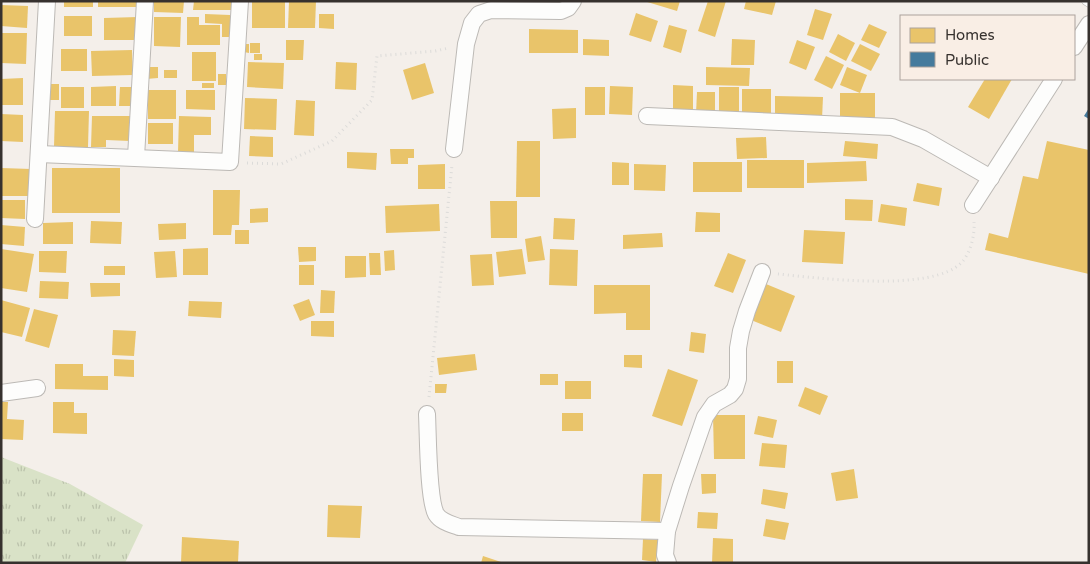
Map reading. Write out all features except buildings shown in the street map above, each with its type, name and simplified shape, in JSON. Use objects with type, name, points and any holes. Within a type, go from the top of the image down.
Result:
[{"type":"street","points":[[35,219],[47,1]]},
{"type":"street","points":[[136,157],[145,1]]},
{"type":"street","points":[[39,154],[230,162],[240,1]]},
{"type":"street","points":[[454,149],[466,44],[472,24],[479,14],[491,10],[561,11],[568,8],[573,1]]},
{"type":"street","points":[[1075,46],[1089,24]]},
{"type":"street","points":[[973,205],[1053,80]]},
{"type":"street","points":[[647,116],[892,128],[923,139],[991,178]]},
{"type":"street","points":[[668,563],[665,555],[667,531],[705,417],[714,404],[730,395],[735,389],[738,379],[738,348],[741,331],[762,272]]},
{"type":"street","points":[[1,392],[37,388]]},
{"type":"street","points":[[427,414],[432,500],[436,514],[444,522],[459,527],[667,531]]},
{"type":"path","points":[[230,162],[281,164],[332,141],[372,100],[377,56],[435,51],[466,44]]},
{"type":"path","points":[[427,414],[454,149]]},
{"type":"path","points":[[762,272],[845,281],[900,281],[931,277],[951,270],[963,262],[970,248],[974,229],[973,205]]},
{"type":"green space","points":[[1,457],[70,484],[143,525],[125,563],[1,563]]}]
